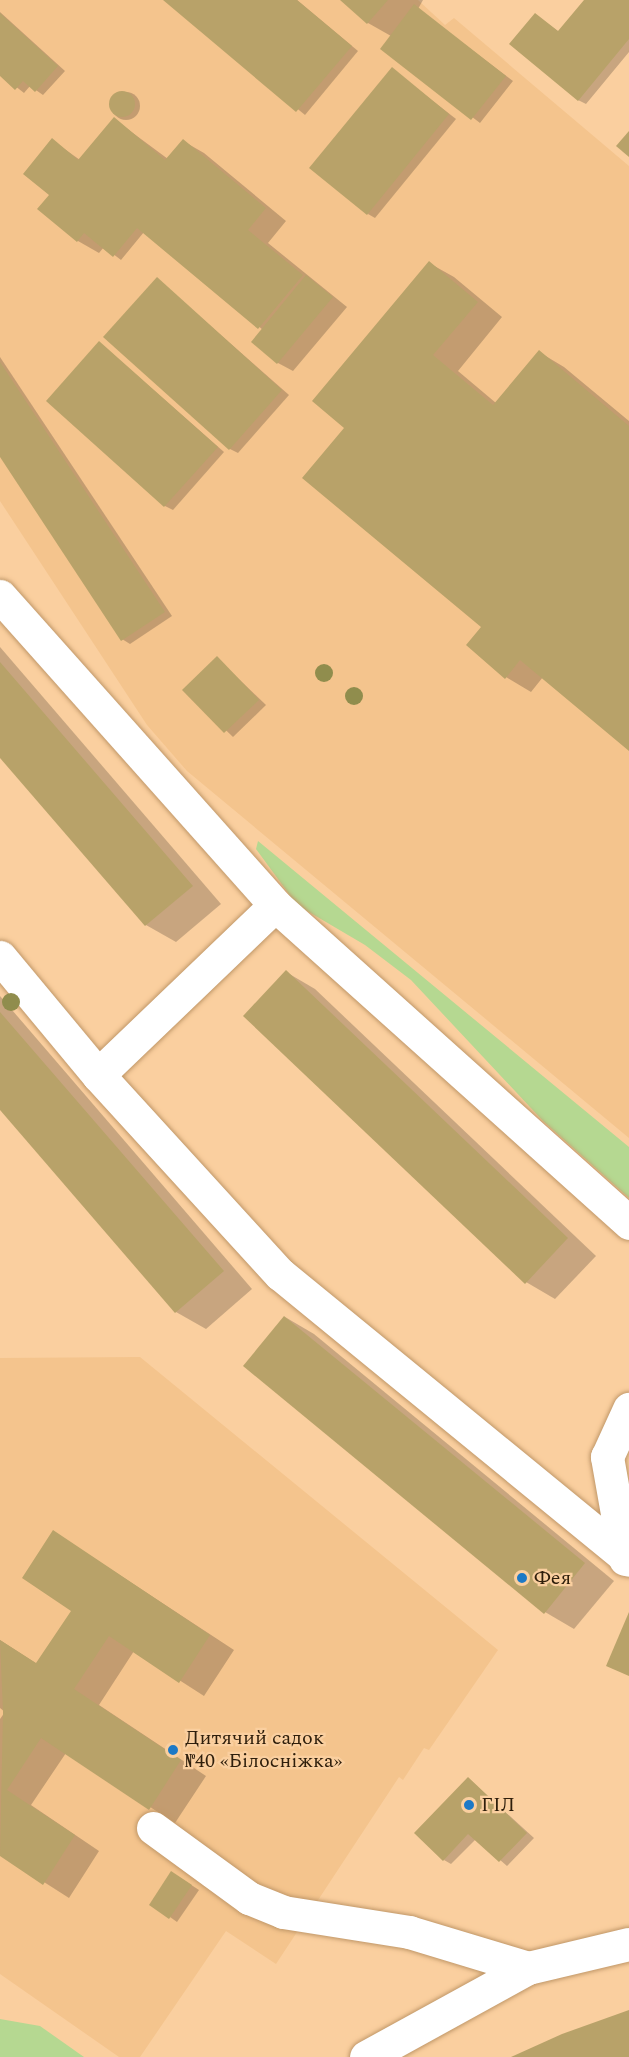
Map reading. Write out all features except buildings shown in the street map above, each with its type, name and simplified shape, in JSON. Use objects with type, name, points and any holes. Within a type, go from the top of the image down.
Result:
[{"type":"lane","points":[[0,596],[275,905],[629,1223]]},
{"type":"lane","points":[[98,1075],[275,905]]},
{"type":"lane","points":[[0,957],[98,1075],[279,1274],[627,1559]]},
{"type":"lane","points":[[627,1559],[607,1457],[629,1409]]},
{"type":"lane","points":[[153,1828],[249,1898],[283,1912],[409,1932],[528,1968]]},
{"type":"lane","points":[[366,2057],[528,1968],[629,1944]]},
{"type":"shaded area","points":[[0,0],[418,0],[445,25],[454,18],[629,166],[629,1138],[187,771],[147,725],[0,501]]},
{"type":"shaded area","name":"Дитячий садок №40 «Білосніжка»","points":[[140,1357],[498,1650],[429,1750],[424,1748],[403,1780],[399,1777],[276,1964],[226,1931],[140,2057],[119,2057],[0,1974],[0,1358]]},
{"type":"green space","points":[[258,841],[629,1147],[629,1198],[543,1121],[411,980],[365,945],[297,905],[256,849]]},
{"type":"green space","points":[[0,2019],[40,2026],[84,2057],[0,2057]]},
{"type":"place","name":"Фея","points":[[522,1578]]},
{"type":"place","name":"Дитячий садок №40 «Білосніжка»","points":[[173,1750]]},
{"type":"place","name":"ГІЛ","points":[[469,1805]]}]
